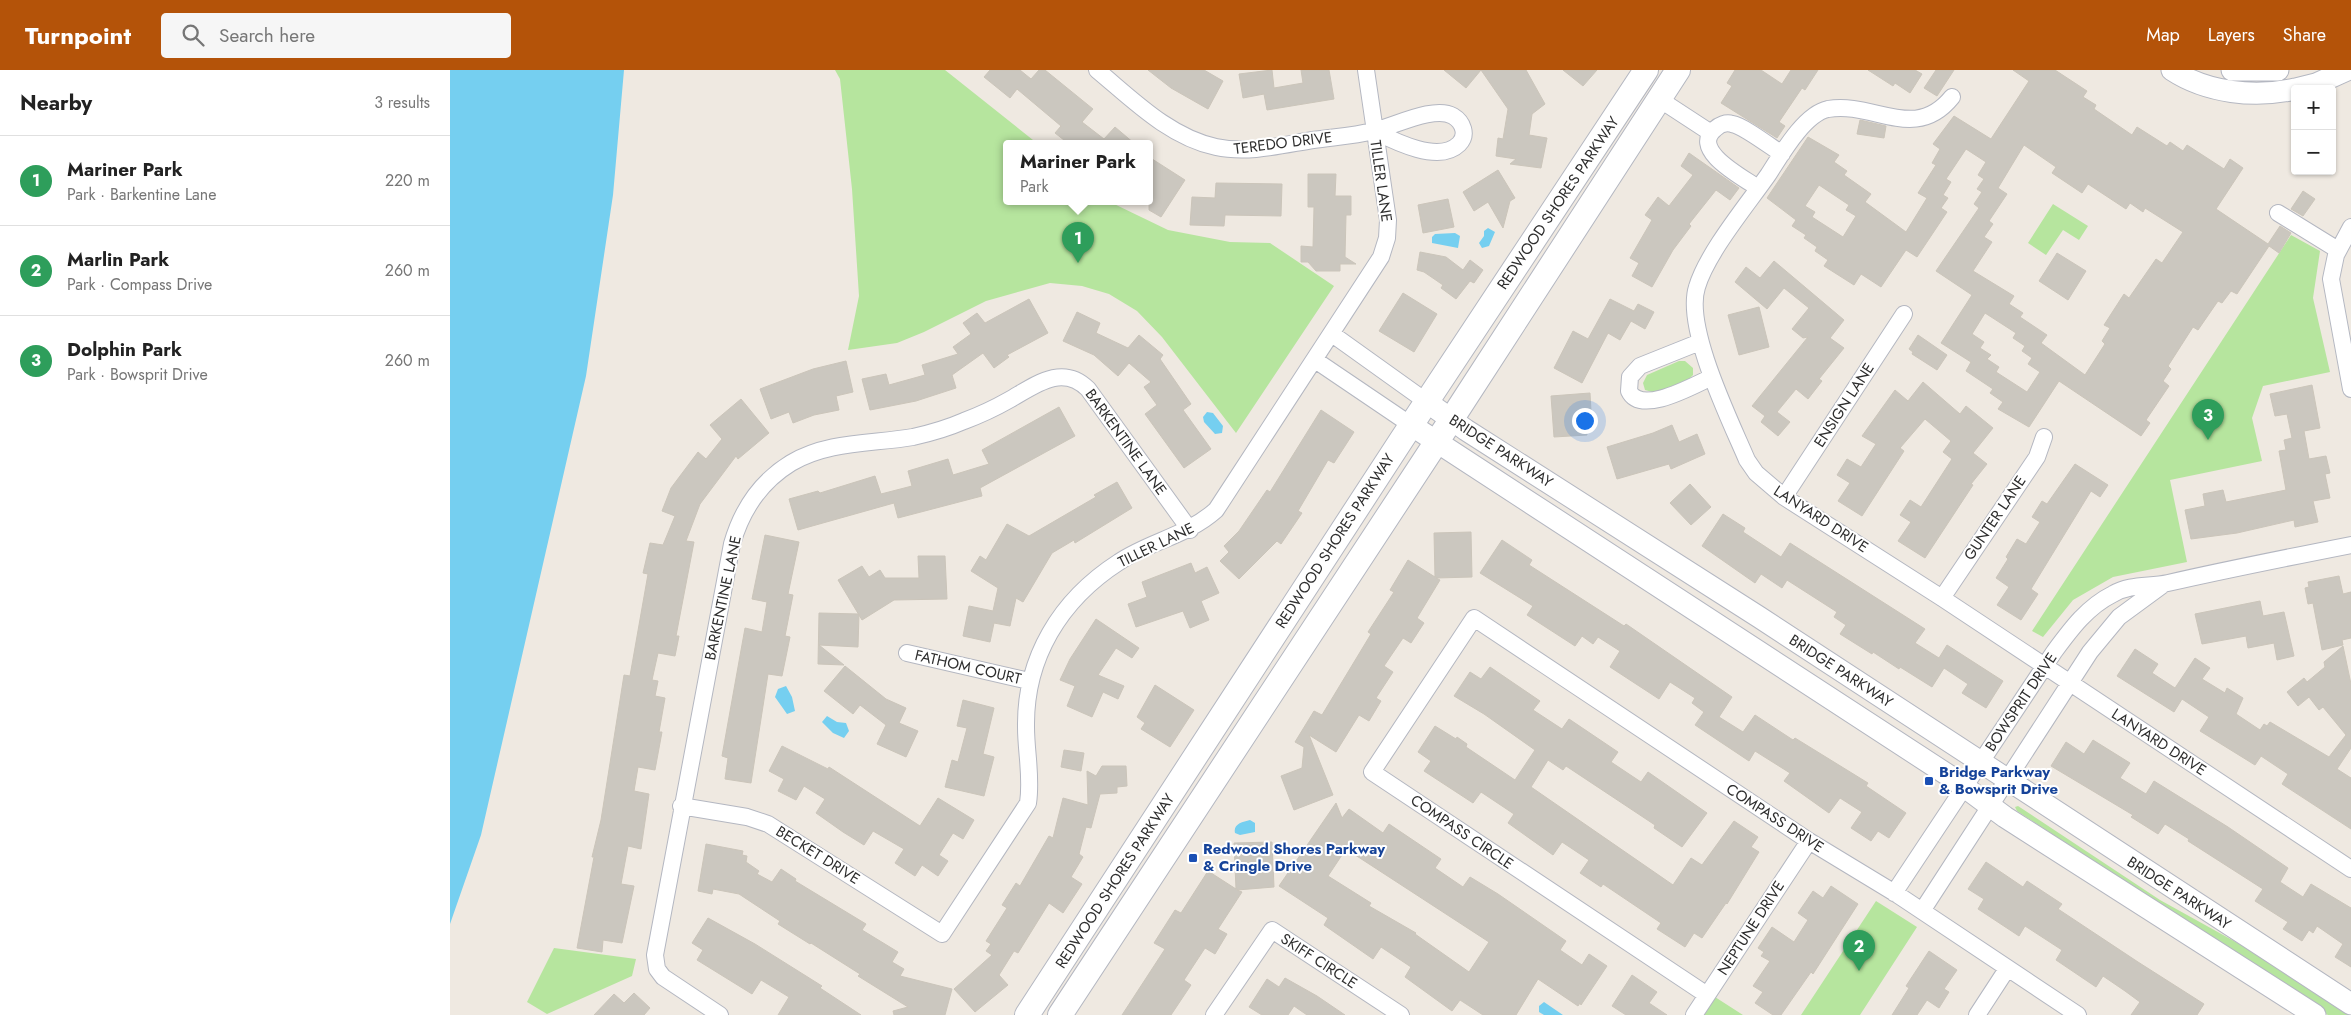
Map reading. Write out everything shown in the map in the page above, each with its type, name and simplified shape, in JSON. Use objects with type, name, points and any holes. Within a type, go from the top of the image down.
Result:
[{"type":"main road","name":"REDWOOD SHORES PARKWAY","points":[[1027,1015],[1411,425],[1646,70]]},
{"type":"main road","name":"REDWOOD SHORES PARKWAY","points":[[1060,1015],[1451,420],[1678,70]]},
{"type":"street","name":"TEREDO DRIVE","points":[[1096,70],[1167,126],[1192,139],[1215,147],[1246,150],[1374,131],[1408,119],[1444,113],[1452,115],[1460,121],[1464,134],[1462,141],[1457,147],[1436,152],[1401,144],[1374,131]]},
{"type":"street","name":"TILLER LANE","points":[[942,934],[1028,804],[1031,786],[1026,729],[1029,681],[1038,656],[1059,619],[1077,596],[1106,570],[1131,554],[1190,530],[1204,520],[1225,499],[1382,257],[1385,248],[1388,220],[1366,70]]},
{"type":"street","points":[[2172,70],[2192,81],[2223,90],[2256,93],[2291,89]]},
{"type":"street","points":[[2232,70],[2278,70]]},
{"type":"street","points":[[2310,85],[2328,80],[2348,70]]},
{"type":"street","name":"LANYARD DRIVE","points":[[1952,97],[1938,113],[1922,119],[1911,120],[1878,113],[1834,109],[1818,112],[1805,123],[1782,154],[1706,265],[1696,288],[1700,342],[1712,377],[1749,465],[1768,485],[1784,497],[1942,598],[2351,869]]},
{"type":"street","points":[[1659,99],[1711,132]]},
{"type":"street","points":[[1758,188],[1711,154],[1708,143],[1711,132],[1724,124],[1736,125],[1782,154]]},
{"type":"street","points":[[2278,214],[2338,250]]},
{"type":"street","points":[[2351,227],[2338,250],[2332,267],[2332,286],[2351,390]]},
{"type":"street","name":"ENSIGN LANE","points":[[1784,497],[1904,314]]},
{"type":"street","name":"BRIDGE PARKWAY","points":[[1332,334],[1451,420],[1742,606],[2351,1004]]},
{"type":"street","points":[[1700,342],[1640,366],[1630,378],[1629,391],[1636,400],[1649,402],[1712,377]]},
{"type":"street","name":"BRIDGE PARKWAY","points":[[1315,360],[1411,425],[1965,787],[2005,817],[2315,1015]]},
{"type":"street","name":"BARKENTINE LANE","points":[[720,1015],[670,983],[657,969],[655,949],[735,533],[747,506],[757,492],[779,471],[803,456],[834,446],[913,437],[933,432],[988,411],[1042,380],[1068,378],[1088,389],[1190,530]]},
{"type":"street","name":"GUNTER LANE","points":[[1942,598],[2037,457],[2044,437]]},
{"type":"street","name":"BOWSPRIT DRIVE","points":[[1894,893],[2044,667],[2076,622],[2096,604],[2123,589],[2166,583],[2351,545]]},
{"type":"street","name":"BOWSPRIT DRIVE","points":[[1922,911],[2070,684],[2109,628],[2133,606],[2166,583]]},
{"type":"street","name":"COMPASS DRIVE","points":[[1474,618],[1809,841],[1922,911],[2078,1015]]},
{"type":"street","name":"COMPASS CIRCLE","points":[[1474,618],[1372,772],[1708,995]]},
{"type":"street","name":"FATHOM COURT","points":[[907,653],[1029,681]]},
{"type":"street","name":"BECKET DRIVE","points":[[681,806],[747,817],[768,824],[942,934]]},
{"type":"street","name":"NEPTUNE DRIVE","points":[[1694,1015],[1809,841]]},
{"type":"street","name":"SKIFF CIRCLE","points":[[1214,1015],[1272,930],[1401,1015]]},
{"type":"street","points":[[1976,1015],[2007,969]]},
{"type":"green space","points":[[835,70],[945,70],[1033,140],[1003,140],[1003,205],[1116,205],[1168,230],[1230,242],[1270,243],[1334,286],[1236,433],[1162,337],[1137,311],[1109,294],[1082,286],[1050,283],[986,301],[924,332],[897,343],[848,350],[859,296],[852,189],[840,79]]},
{"type":"green space","points":[[2053,204],[2088,226],[2079,240],[2063,230],[2046,255],[2028,243]]},
{"type":"green space","points":[[2291,235],[2320,251],[2313,298],[2330,372],[2263,386],[2252,418],[2262,461],[2170,480],[2187,562],[2113,577],[2073,600],[2043,637],[2032,631]]},
{"type":"green space","points":[[1679,361],[1685,361],[1693,368],[1693,375],[1689,379],[1656,393],[1645,390],[1643,383],[1647,375]]},
{"type":"green space","points":[[2018,806],[2160,900],[2243,946],[2349,1015],[2328,1015],[2017,811],[2015,807]]},
{"type":"green space","points":[[1876,901],[1917,927],[1860,1015],[1801,1015]]},
{"type":"green space","points":[[554,948],[636,959],[632,976],[547,1014],[527,1002]]},
{"type":"green space","points":[[1715,997],[1743,1015],[1703,1015]]},
{"type":"water","points":[[450,70],[624,70],[613,195],[586,376],[481,835],[450,924]]},
{"type":"water","points":[[1488,228],[1495,232],[1489,246],[1482,248],[1479,243],[1484,236],[1484,231]]},
{"type":"water","points":[[1455,233],[1460,236],[1458,248],[1432,243],[1432,237],[1435,234]]},
{"type":"water","points":[[1207,412],[1213,413],[1223,426],[1222,433],[1215,434],[1204,422],[1203,417]]},
{"type":"water","points":[[786,686],[792,697],[795,711],[787,714],[775,697],[778,689]]},
{"type":"water","points":[[827,716],[837,722],[846,723],[849,731],[844,738],[833,733],[822,722]]},
{"type":"water","points":[[1250,820],[1255,823],[1255,832],[1240,835],[1235,833],[1237,825]]},
{"type":"water","points":[[1544,1002],[1563,1015],[1544,1015],[1539,1012],[1539,1006]]},
{"type":"building","points":[[990,70],[1020,70],[1031,79],[1039,70],[1045,70],[1093,109],[1082,122],[1104,139],[1115,127],[1130,140],[1064,140],[1055,133],[1061,126],[1017,89],[1010,98],[984,77]]},
{"type":"building","points":[[1148,70],[1204,70],[1223,81],[1208,109],[1171,88]]},
{"type":"building","points":[[1272,70],[1274,88],[1303,83],[1301,70],[1329,70],[1334,99],[1267,110],[1264,94],[1243,98],[1239,74]]},
{"type":"building","points":[[1444,70],[1481,70],[1466,88]]},
{"type":"building","points":[[1481,70],[1526,70],[1545,104],[1532,114],[1529,135],[1547,138],[1541,168],[1510,164],[1516,159],[1496,156],[1498,138],[1503,139],[1508,109]]},
{"type":"building","points":[[1563,70],[1597,70],[1583,86]]},
{"type":"building","points":[[1735,70],[1761,70],[1782,84],[1791,70],[1818,70],[1805,90],[1802,88],[1779,122],[1785,126],[1777,138],[1721,103],[1732,86],[1727,83]]},
{"type":"building","points":[[1868,70],[1915,70],[1922,74],[1910,93],[1895,83],[1893,86]]},
{"type":"building","points":[[1936,70],[1954,70],[1937,96],[1924,88]]},
{"type":"building","points":[[2013,70],[2055,70],[2087,91],[2083,97],[2096,105],[2094,109],[2132,135],[2137,127],[2167,146],[2170,142],[2183,151],[2187,145],[2224,169],[2230,159],[2243,168],[2216,209],[2268,244],[2280,226],[2291,233],[2279,253],[2269,246],[2237,294],[2231,291],[2222,303],[2218,301],[2198,330],[2193,327],[2168,366],[2171,369],[2163,381],[2169,386],[2146,420],[2150,423],[2141,436],[2059,381],[2029,427],[1998,409],[2003,402],[1990,393],[1993,389],[1966,371],[1971,362],[1941,343],[1972,295],[1936,271],[1979,208],[1974,204],[1982,192],[1977,189],[1984,179],[1978,175],[1986,162],[1966,149],[1946,179],[1951,182],[1943,195],[1948,198],[1941,208],[1947,212],[1917,257],[1906,250],[1881,287],[1861,274],[1854,285],[1824,266],[1828,260],[1815,251],[1817,247],[1804,238],[1806,235],[1792,226],[1796,220],[1767,198],[1808,137],[1839,155],[1834,162],[1847,171],[1844,175],[1871,194],[1865,202],[1906,232],[1927,198],[1918,193],[1936,165],[1932,163],[1940,149],[1933,144],[1954,116],[1991,139],[2029,81]],"holes":[[[2024,145],[2056,167],[2052,173],[2082,193],[2088,184],[2126,209],[2130,203],[2143,212],[2145,208],[2183,232],[2162,263],[2156,259],[2129,298],[2124,294],[2104,325],[2110,328],[2102,341],[2105,344],[2085,375],[2041,343],[2047,335],[2020,317],[2023,313],[2009,304],[2014,296],[1973,271],[1992,242],[1984,237],[1993,224],[1989,221],[2007,194],[1998,188]],[[1819,185],[1849,205],[1846,210],[1856,216],[1843,237],[1812,217],[1815,212],[1805,206]],[[1985,313],[2016,333],[2013,338],[2025,346],[2022,351],[2032,358],[2028,364],[2040,372],[2027,392],[1996,372],[1999,367],[1987,359],[1991,355],[1980,348],[1984,342],[1972,334]]]},
{"type":"building","points":[[1860,120],[1886,126],[1884,138],[1857,134]]},
{"type":"building","points":[[1689,153],[1739,188],[1730,200],[1716,190],[1689,224],[1691,226],[1673,250],[1652,287],[1632,276],[1639,263],[1630,258],[1652,220],[1645,215],[1658,197],[1669,206],[1693,175],[1681,166]]},
{"type":"building","points":[[1153,160],[1185,180],[1161,217],[1149,210],[1149,205],[1153,205]]},
{"type":"building","points":[[1498,170],[1515,198],[1510,201],[1503,228],[1488,202],[1474,211],[1463,192]]},
{"type":"building","points":[[1308,174],[1336,174],[1335,196],[1351,196],[1351,215],[1346,215],[1345,257],[1356,264],[1340,264],[1340,271],[1316,271],[1308,262],[1301,262],[1301,246],[1313,247],[1314,207],[1308,207]]},
{"type":"building","points":[[1216,183],[1282,184],[1281,216],[1225,215],[1224,226],[1190,225],[1192,197],[1215,198]]},
{"type":"building","points":[[2303,191],[2315,199],[2303,216],[2291,209]]},
{"type":"building","points":[[1448,199],[1454,227],[1423,233],[1418,205]]},
{"type":"building","points":[[1420,252],[1446,257],[1463,270],[1470,260],[1483,270],[1474,283],[1470,281],[1456,299],[1441,288],[1443,285],[1424,272],[1417,270]]},
{"type":"building","points":[[2057,253],[2086,271],[2068,300],[2039,281]]},
{"type":"building","points":[[1774,261],[1844,320],[1830,338],[1844,348],[1819,379],[1822,381],[1808,399],[1796,389],[1777,412],[1790,422],[1778,436],[1761,422],[1765,416],[1752,406],[1808,337],[1803,338],[1792,329],[1809,308],[1784,288],[1767,309],[1735,282],[1746,267],[1760,278]]},
{"type":"building","points":[[1403,293],[1437,314],[1414,352],[1379,331]]},
{"type":"building","points":[[1029,299],[1048,333],[1007,355],[1009,357],[994,368],[983,353],[952,375],[956,388],[916,401],[870,410],[862,379],[886,374],[889,385],[925,375],[922,365],[958,354],[953,347],[971,334],[963,323],[977,313],[985,323]]},
{"type":"building","points":[[1610,299],[1634,311],[1638,304],[1654,312],[1645,329],[1631,321],[1620,340],[1608,333],[1582,383],[1554,368],[1573,331],[1588,339]]},
{"type":"building","points":[[1759,307],[1769,347],[1739,355],[1728,315]]},
{"type":"building","points":[[1077,312],[1100,323],[1096,333],[1128,348],[1139,335],[1163,355],[1160,359],[1191,404],[1183,410],[1211,449],[1184,468],[1145,414],[1157,405],[1144,387],[1151,382],[1129,363],[1118,376],[1094,355],[1063,341]]},
{"type":"building","points":[[1918,335],[1947,355],[1937,370],[1912,354],[1913,352],[1909,349]]},
{"type":"building","points":[[846,361],[853,392],[836,396],[839,410],[814,415],[793,423],[789,412],[771,419],[760,389],[813,369]]},
{"type":"building","points":[[1923,382],[1960,414],[1966,406],[1993,428],[1973,453],[1987,464],[1971,484],[1973,485],[1925,558],[1898,541],[1911,522],[1900,515],[1910,500],[1921,507],[1952,459],[1943,452],[1951,441],[1925,419],[1900,448],[1904,451],[1862,516],[1838,501],[1850,483],[1837,475],[1847,459],[1861,467],[1876,444],[1862,436],[1895,390],[1908,401]]},
{"type":"building","points":[[2312,385],[2320,428],[2304,431],[2309,459],[2326,456],[2330,473],[2325,474],[2330,498],[2313,501],[2318,522],[2295,527],[2294,520],[2237,533],[2191,539],[2185,510],[2205,506],[2203,494],[2223,490],[2226,502],[2286,490],[2279,451],[2286,450],[2284,440],[2292,438],[2287,414],[2275,416],[2270,394]]},
{"type":"building","points":[[1590,393],[1591,411],[1585,411],[1587,435],[1554,437],[1551,396]]},
{"type":"building","points":[[741,399],[769,433],[738,459],[736,456],[700,504],[686,541],[694,542],[676,636],[679,636],[675,656],[658,653],[652,680],[658,681],[655,696],[665,698],[659,732],[662,732],[655,770],[638,767],[634,791],[649,794],[641,849],[628,846],[621,884],[634,886],[622,943],[603,940],[602,952],[577,948],[594,857],[592,857],[601,820],[624,675],[630,676],[648,574],[643,573],[650,543],[663,545],[675,516],[662,511],[671,488],[698,452],[706,459],[722,439],[710,425]]},
{"type":"building","points":[[1059,407],[1075,436],[980,488],[982,496],[898,518],[894,503],[798,530],[789,499],[818,491],[820,493],[875,476],[881,494],[912,486],[908,471],[948,459],[953,475],[989,464],[982,450]]},
{"type":"building","points":[[1321,410],[1354,432],[1334,463],[1328,460],[1298,511],[1302,513],[1281,544],[1277,541],[1239,579],[1220,561],[1229,552],[1224,546],[1239,531],[1267,490],[1270,492]]},
{"type":"building","points":[[1672,425],[1679,442],[1697,434],[1705,454],[1671,469],[1669,464],[1617,479],[1607,447]]},
{"type":"building","points":[[2075,464],[2108,485],[2100,497],[2091,491],[2031,589],[2038,594],[2021,620],[1997,605],[2009,587],[1996,578],[2008,559],[2006,557],[2017,539],[2026,544],[2040,522],[2032,517],[2042,501],[2047,504]]},
{"type":"building","points":[[1117,482],[1132,508],[1075,543],[1074,540],[1052,553],[1023,602],[1016,598],[1010,626],[994,623],[990,642],[963,636],[969,606],[993,611],[998,588],[971,571],[980,556],[986,560],[1007,524],[1029,536],[1096,497],[1094,495]]},
{"type":"building","points":[[1690,484],[1711,507],[1691,525],[1670,503]]},
{"type":"building","points":[[1723,514],[1745,528],[1743,532],[1781,557],[1790,543],[1925,629],[1915,643],[1939,658],[1947,645],[2003,681],[1986,708],[1962,693],[1968,684],[1944,668],[1932,687],[1840,634],[1846,625],[1834,617],[1837,612],[1787,580],[1782,588],[1761,574],[1755,583],[1702,546]]},
{"type":"building","points":[[1471,532],[1472,577],[1436,578],[1440,580],[1417,618],[1424,623],[1411,643],[1403,638],[1384,666],[1393,672],[1376,698],[1381,701],[1369,721],[1359,715],[1336,752],[1309,735],[1333,795],[1294,810],[1281,776],[1302,768],[1304,747],[1295,742],[1314,711],[1322,715],[1371,634],[1368,632],[1394,592],[1390,590],[1408,560],[1435,577],[1434,533]]},
{"type":"building","points":[[765,535],[799,542],[788,594],[793,595],[785,636],[790,637],[782,676],[768,674],[751,783],[725,779],[728,758],[722,756],[745,628],[762,632],[767,602],[752,599]]},
{"type":"building","points":[[1502,540],[1532,560],[1529,565],[1624,626],[1626,624],[1732,697],[1719,717],[1743,732],[1755,715],[1793,740],[1795,738],[1868,783],[1866,786],[1906,813],[1889,838],[1878,831],[1871,841],[1851,828],[1862,812],[1840,798],[1829,813],[1784,781],[1790,773],[1755,751],[1749,761],[1695,725],[1704,712],[1692,703],[1695,698],[1670,682],[1659,699],[1610,667],[1620,651],[1598,637],[1593,644],[1582,636],[1575,646],[1527,615],[1533,606],[1480,573]]},
{"type":"building","points":[[918,556],[945,556],[947,599],[894,600],[862,620],[838,580],[862,566],[869,577],[880,570],[885,578],[919,578]]},
{"type":"building","points":[[1191,563],[1195,573],[1207,567],[1219,593],[1201,601],[1209,620],[1190,628],[1183,611],[1136,627],[1128,604],[1147,597],[1142,582]]},
{"type":"building","points":[[2339,576],[2343,594],[2351,592],[2351,638],[2342,640],[2343,645],[2322,650],[2313,603],[2308,604],[2305,588],[2309,587],[2308,582]]},
{"type":"building","points":[[2260,601],[2263,616],[2284,612],[2294,656],[2277,660],[2274,643],[2248,648],[2246,636],[2202,644],[2195,614]]},
{"type":"building","points":[[819,613],[859,614],[858,647],[819,645],[844,665],[818,664]]},
{"type":"building","points":[[1096,619],[1139,648],[1132,658],[1116,648],[1098,675],[1124,686],[1118,699],[1103,692],[1092,717],[1067,706],[1075,686],[1060,680],[1070,659]]},
{"type":"building","points":[[2343,646],[2351,684],[2351,748],[2337,769],[2351,778],[2351,829],[2282,784],[2288,774],[2261,756],[2255,765],[2200,731],[2209,717],[2182,699],[2174,712],[2117,676],[2135,649],[2158,664],[2152,673],[2175,688],[2195,658],[2210,668],[2202,679],[2225,693],[2227,688],[2243,698],[2236,714],[2260,730],[2264,724],[2267,726],[2270,722],[2329,757],[2346,735],[2323,707],[2319,710],[2309,697],[2298,706],[2287,692],[2304,678],[2307,682],[2325,667],[2324,662]]},
{"type":"building","points":[[845,666],[886,699],[906,708],[899,723],[918,731],[906,757],[877,744],[886,725],[860,705],[853,714],[824,691]]},
{"type":"building","points":[[1490,667],[1540,701],[1533,710],[1562,729],[1569,719],[1618,752],[1611,762],[1641,782],[1648,772],[1707,813],[1682,847],[1654,828],[1655,825],[1566,766],[1563,770],[1548,760],[1531,787],[1673,885],[1691,858],[1702,865],[1734,821],[1758,837],[1751,847],[1759,852],[1727,904],[1702,938],[1694,933],[1685,947],[1657,929],[1661,923],[1603,884],[1601,887],[1580,873],[1589,860],[1562,842],[1553,855],[1508,823],[1514,814],[1481,792],[1473,803],[1424,771],[1431,761],[1418,752],[1435,726],[1456,739],[1457,737],[1467,744],[1466,747],[1515,780],[1535,750],[1484,714],[1454,696],[1470,672],[1481,679]]},
{"type":"building","points":[[1155,685],[1194,710],[1170,747],[1141,729],[1145,723],[1137,717]]},
{"type":"building","points":[[963,700],[994,708],[983,754],[994,757],[984,796],[945,787],[952,760],[958,762],[967,728],[957,726]]},
{"type":"building","points":[[2093,740],[2130,763],[2120,778],[2146,794],[2154,781],[2228,827],[2288,868],[2280,882],[2303,897],[2311,884],[2351,908],[2351,967],[2335,957],[2343,944],[2317,926],[2313,933],[2309,930],[2302,941],[2283,929],[2288,922],[2255,901],[2263,889],[2188,841],[2189,839],[2165,824],[2158,834],[2131,817],[2133,815],[2051,766],[2066,742],[2084,754]]},
{"type":"building","points":[[782,746],[828,769],[829,767],[920,826],[938,798],[974,820],[963,839],[953,833],[939,855],[948,861],[938,876],[922,865],[915,876],[895,863],[904,849],[873,831],[864,845],[816,813],[825,799],[804,786],[796,800],[778,791],[784,779],[769,771]]},
{"type":"building","points":[[1064,750],[1084,753],[1081,771],[1061,767]]},
{"type":"building","points":[[1102,766],[1126,766],[1127,786],[1117,787],[1117,793],[1100,794],[1091,828],[1086,827],[1079,854],[1083,857],[1071,877],[1082,884],[1063,913],[1049,903],[1018,953],[1014,951],[999,975],[1008,985],[975,1012],[954,989],[992,955],[986,951],[991,944],[986,941],[1007,908],[1002,905],[1016,883],[1020,886],[1049,836],[1053,838],[1063,798],[1088,805],[1087,771],[1096,776]]},
{"type":"building","points":[[1336,803],[1342,818],[1349,809],[1383,833],[1389,824],[1441,859],[1435,868],[1463,887],[1470,877],[1498,894],[1566,941],[1560,950],[1582,965],[1589,954],[1607,966],[1581,1005],[1580,1003],[1578,1006],[1538,979],[1516,1015],[1483,1015],[1460,1000],[1452,1011],[1405,977],[1411,967],[1381,947],[1373,959],[1324,925],[1328,918],[1279,886]],"holes":[[[1346,849],[1489,942],[1469,972],[1416,933],[1369,906],[1371,903],[1328,876]]]},
{"type":"building","points":[[1272,842],[1274,887],[1237,890],[1242,892],[1218,929],[1227,934],[1215,954],[1205,948],[1184,980],[1191,985],[1171,1015],[1122,1015],[1165,949],[1154,943],[1175,910],[1181,913],[1208,871],[1236,889],[1234,843]]},
{"type":"building","points":[[706,844],[743,851],[742,855],[747,856],[746,862],[759,871],[757,874],[772,882],[781,869],[796,879],[795,881],[866,924],[862,930],[898,952],[892,962],[904,969],[900,976],[952,989],[945,1015],[894,1015],[893,1011],[908,1007],[858,976],[860,974],[778,924],[780,921],[739,894],[713,889],[712,894],[698,891]]},
{"type":"building","points":[[1986,862],[2023,887],[2027,881],[2062,904],[2058,909],[2204,1004],[2197,1015],[2131,1015],[2140,1002],[2125,991],[2103,976],[2096,987],[2056,960],[2062,950],[2025,926],[2019,936],[1978,909],[1984,899],[1968,889]]},
{"type":"building","points":[[1831,886],[1858,904],[1813,974],[1811,972],[1781,1015],[1773,1015],[1755,1003],[1763,992],[1753,986],[1770,961],[1761,956],[1764,952],[1758,948],[1772,927],[1794,942],[1808,920],[1798,913],[1813,891],[1823,898]]},
{"type":"building","points":[[708,918],[755,944],[822,986],[820,988],[861,1015],[778,1015],[789,997],[761,980],[752,994],[697,960],[703,950],[692,943]]},
{"type":"building","points":[[1929,951],[1957,970],[1944,989],[1949,992],[1939,1008],[1927,1000],[1917,1015],[1892,1015],[1909,988],[1906,986]]},
{"type":"building","points":[[1632,975],[1657,992],[1649,1003],[1667,1015],[1626,1015],[1612,1006]]},
{"type":"building","points":[[1285,978],[1345,1015],[1307,1015],[1294,1006],[1288,1015],[1262,1015],[1249,1007],[1267,979],[1279,987]]},
{"type":"building","points":[[634,993],[650,1008],[644,1015],[594,1015],[614,994],[624,1003]]},
{"type":"place","name":"Mariner Park","points":[[1078,263]]},
{"type":"place","name":"Dolphin Park","points":[[2208,440]]},
{"type":"place","name":"Bridge Parkway & Bowsprit Drive","points":[[1929,781]]},
{"type":"place","name":"Redwood Shores Parkway & Cringle Drive","points":[[1193,858]]},
{"type":"place","name":"Marlin Park","points":[[1859,971]]}]
